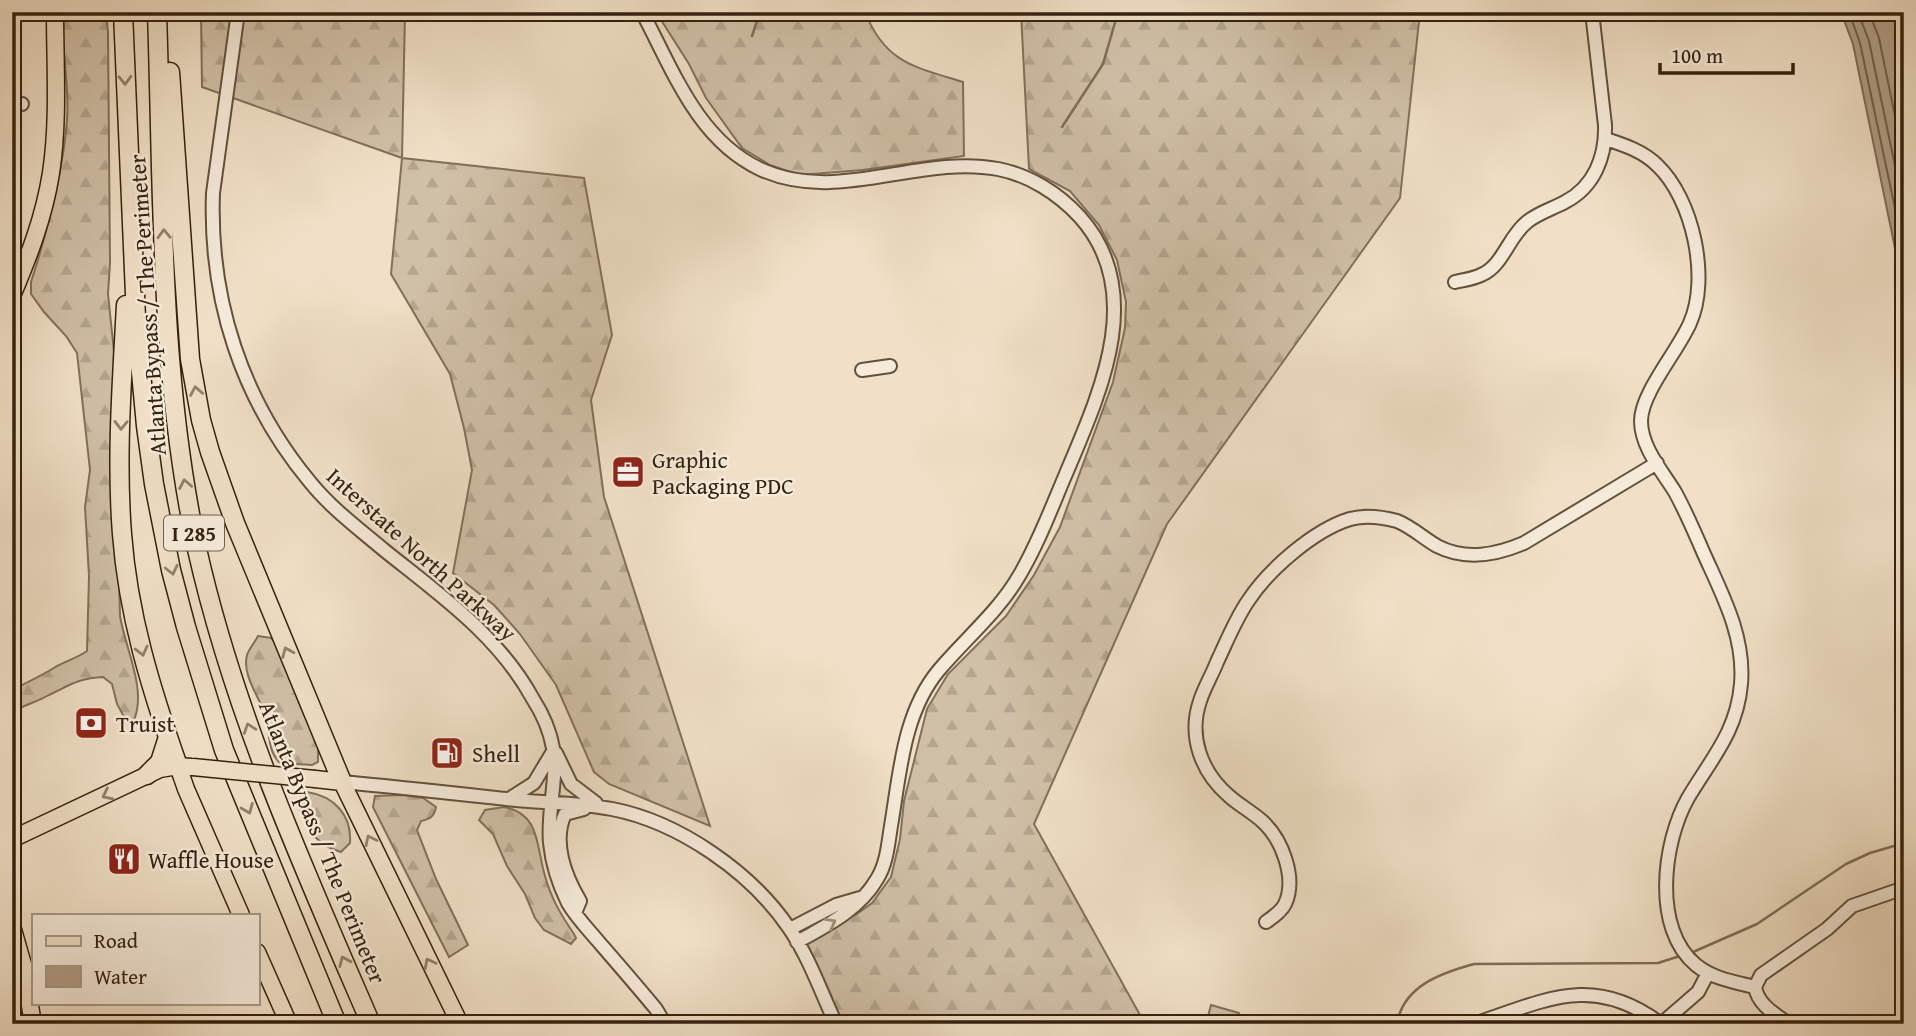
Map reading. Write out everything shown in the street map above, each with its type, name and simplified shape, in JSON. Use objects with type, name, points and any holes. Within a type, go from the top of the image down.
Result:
[{"type":"highway","name":"Atlanta Bypass / The Perimeter","points":[[123,12],[136,318],[146,426],[174,581],[224,750],[337,1024]]},
{"type":"highway","name":"Atlanta Bypass / The Perimeter","points":[[157,12],[169,344],[182,467],[197,548],[216,626],[255,747],[371,1024]]},
{"type":"highway","points":[[162,12],[174,120],[187,331],[201,420],[235,523],[342,782]]},
{"type":"highway","points":[[130,211],[121,399],[121,533],[134,622],[152,694],[168,737],[186,766]]},
{"type":"highway","points":[[147,775],[160,762],[168,737]]},
{"type":"main road","points":[[12,296],[36,235],[51,174],[56,111],[55,12]]},
{"type":"main road","points":[[186,766],[241,914]]},
{"type":"main road","points":[[12,839],[160,769],[186,766],[342,782],[460,1024]]},
{"type":"main road","points":[[12,926],[24,968],[33,1024]]},
{"type":"main road","points":[[259,956],[289,1024]]},
{"type":"main road","points":[[12,1019],[25,1024]]},
{"type":"street","name":"Interstate North Parkway","points":[[238,12],[213,193],[213,236],[217,280],[243,372],[264,415],[310,482],[356,527],[473,622],[503,653],[534,700],[553,747],[549,827],[561,886],[575,914],[656,1009],[665,1024]]},
{"type":"street","points":[[642,12],[698,117],[719,141],[744,160],[780,177],[820,183],[952,167],[981,167],[1014,173],[1048,189],[1072,208],[1092,233],[1109,271],[1114,291],[1115,321],[1099,394],[1036,545],[1019,576],[989,617],[939,671],[918,704],[906,741],[884,864],[878,877],[842,917],[797,942]]},
{"type":"street","points":[[1455,282],[1489,271],[1525,223],[1567,201],[1583,189],[1599,167],[1606,139],[1592,12]]},
{"type":"street","points":[[1606,139],[1646,156],[1667,175],[1683,205],[1698,258],[1699,290],[1692,319],[1683,339],[1646,399],[1642,410],[1643,434],[1680,502],[1731,612],[1741,653],[1741,685],[1735,717],[1718,754],[1688,798],[1674,829],[1668,858],[1671,922],[1676,941],[1689,959],[1708,973],[1755,988]]},
{"type":"street","points":[[862,370],[890,366]]},
{"type":"street","points":[[1266,922],[1278,913],[1287,897],[1288,870],[1282,848],[1263,822],[1212,779],[1200,757],[1195,732],[1200,700],[1238,617],[1260,584],[1309,541],[1338,524],[1359,517],[1378,517],[1398,522],[1438,547],[1456,553],[1479,556],[1505,552],[1657,463]]},
{"type":"street","points":[[509,799],[534,783],[553,747]]},
{"type":"street","points":[[553,747],[572,784],[602,807]]},
{"type":"street","points":[[342,782],[602,807],[638,817],[675,832],[723,861],[759,891],[790,929],[836,1024]]},
{"type":"street","points":[[575,914],[580,901],[573,890],[561,853],[559,827],[565,814],[577,809],[602,807]]},
{"type":"street","points":[[1788,1024],[1769,1011],[1758,998],[1755,988],[1761,975],[1827,929],[1852,906],[1904,888]]},
{"type":"street","points":[[790,929],[836,905],[860,898]]},
{"type":"street","points":[[1474,1024],[1557,997],[1597,994],[1625,1002],[1661,1024],[1698,992],[1708,973]]},
{"type":"green space","points":[[64,12],[106,12],[108,32],[108,294],[114,352],[120,616],[138,695],[134,720],[127,722],[117,704],[112,684],[103,677],[75,683],[12,712],[12,690],[87,651],[89,576],[85,507],[90,470],[77,353],[31,294],[31,282],[54,202],[65,140],[68,106],[63,39]]},
{"type":"green space","points":[[201,12],[405,12],[402,158],[202,87]]},
{"type":"green space","points":[[656,12],[865,12],[873,29],[892,53],[916,67],[963,82],[964,156],[863,170],[799,175],[770,165],[742,148],[706,98],[689,64]]},
{"type":"green space","points":[[1021,12],[1420,12],[1400,198],[1167,524],[1034,824],[1145,1024],[831,1024],[801,941],[857,914],[872,903],[891,877],[900,839],[904,801],[927,709],[948,674],[1006,616],[1034,575],[1060,527],[1113,382],[1125,328],[1126,302],[1117,260],[1099,225],[1070,191],[1029,169]]},
{"type":"green space","points":[[402,158],[584,178],[612,335],[591,400],[604,497],[710,826],[609,784],[594,772],[556,685],[520,634],[494,605],[453,573],[472,470],[450,374],[391,274]]},
{"type":"green space","points":[[258,636],[271,638],[278,645],[318,741],[318,762],[312,765],[280,763],[273,754],[265,715],[247,672],[248,653]]},
{"type":"green space","points":[[307,792],[333,803],[344,816],[350,833],[350,843],[341,852],[324,845],[309,828],[298,805],[301,795]]},
{"type":"green space","points":[[403,795],[423,798],[436,807],[433,815],[421,821],[417,830],[436,879],[468,945],[449,957],[373,807],[375,796]]},
{"type":"green space","points":[[504,807],[516,811],[531,824],[550,892],[576,938],[571,944],[544,930],[535,918],[493,834],[479,820],[485,810]]},
{"type":"green space","points":[[1211,1005],[1239,1013],[1236,1024],[1220,1024],[1207,1020]]},
{"type":"water","points":[[1841,12],[1904,12],[1904,292],[1853,44]]},
{"type":"waterway","points":[[752,36],[760,12]]},
{"type":"waterway","points":[[1062,127],[1103,64],[1118,12]]},
{"type":"waterway","points":[[1693,952],[1757,924],[1846,864],[1870,853],[1904,843]]},
{"type":"waterway","points":[[1397,1024],[1407,1000],[1425,983],[1474,964],[1658,963],[1680,956]]},
{"type":"place","name":"Graphic Packaging PDC","points":[[628,472]]},
{"type":"place","name":"Truist","points":[[91,723]]},
{"type":"place","name":"Shell","points":[[447,753]]},
{"type":"place","name":"Waffle House","points":[[124,859]]}]
